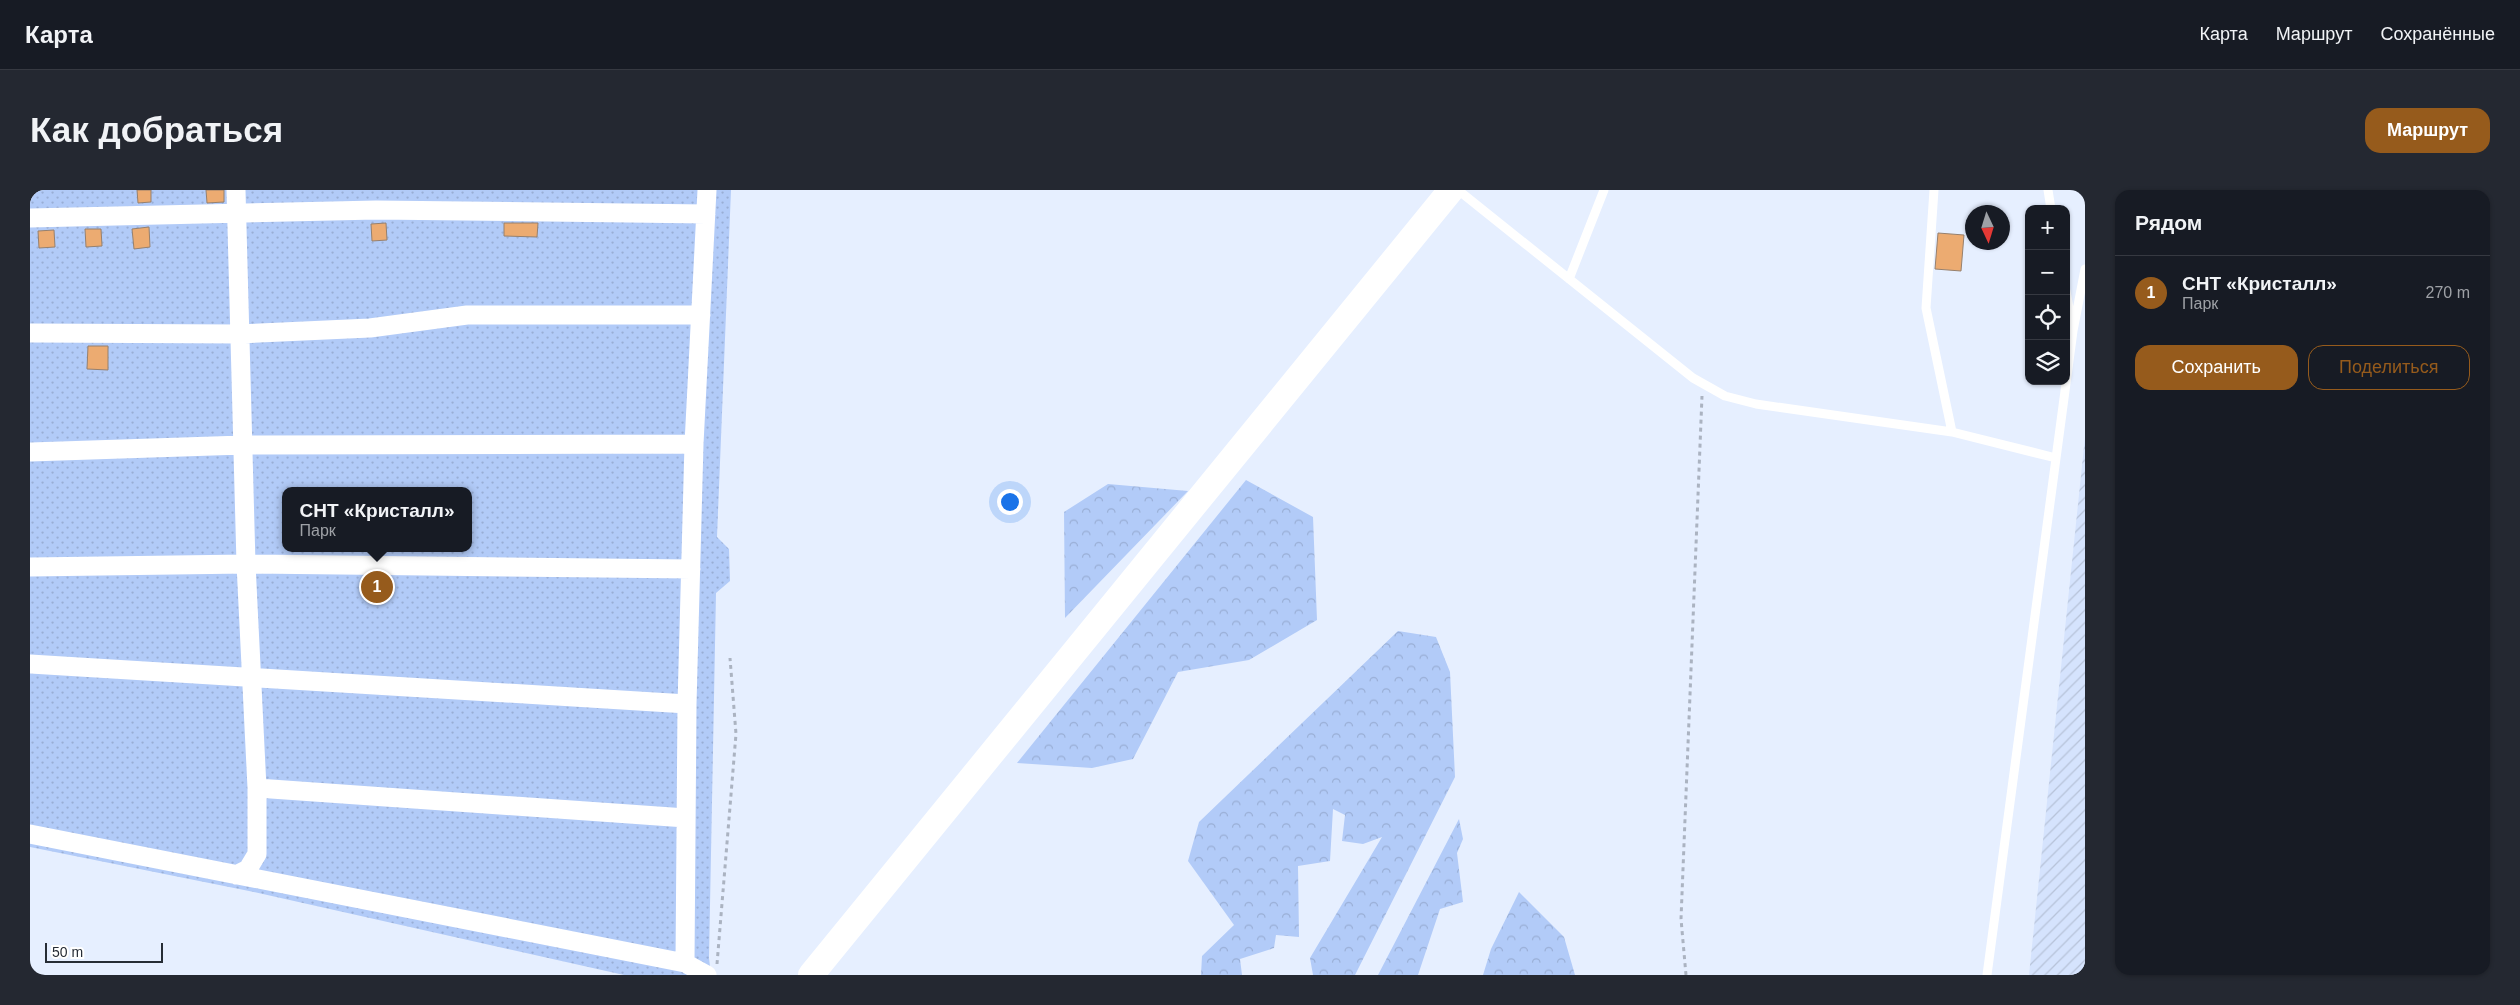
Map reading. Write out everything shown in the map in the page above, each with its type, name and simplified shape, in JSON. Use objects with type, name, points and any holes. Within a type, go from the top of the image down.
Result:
[{"type":"main road","points":[[811,975],[1451,190]]},
{"type":"street","points":[[236,190],[246,564],[258,788],[257,854],[248,869],[236,875]]},
{"type":"street","points":[[685,963],[686,704],[694,444],[707,190]]},
{"type":"street","points":[[30,218],[376,210],[706,214]]},
{"type":"street","points":[[30,333],[239,334],[370,328],[467,315],[701,315]]},
{"type":"street","points":[[30,452],[243,445],[694,444]]},
{"type":"street","points":[[30,567],[246,564],[691,569]]},
{"type":"street","points":[[30,664],[686,704]]},
{"type":"street","points":[[258,788],[686,818]]},
{"type":"street","points":[[30,834],[685,963],[712,970]]},
{"type":"lane","points":[[1458,190],[1703,384],[1725,396],[1756,404],[1952,432],[2056,458]]},
{"type":"lane","points":[[1568,279],[1604,190]]},
{"type":"lane","points":[[1934,190],[1926,308],[1952,432]]},
{"type":"lane","points":[[2048,190],[2050,205]]},
{"type":"lane","points":[[1987,975],[2073,331],[2085,269]]},
{"type":"lane","points":[[2067,295],[2073,331]]},
{"type":"path","points":[[1686,975],[1681,919],[1703,384]]},
{"type":"path","points":[[712,970],[736,734],[730,658]]},
{"type":"shaded area","points":[[2085,437],[2085,975],[2029,975]]},
{"type":"green space","points":[[30,190],[731,190],[717,537],[729,549],[730,581],[716,593],[709,958],[711,975],[624,975],[249,891],[30,847]]},
{"type":"green space","points":[[1246,480],[1313,517],[1317,620],[1249,660],[1178,672],[1133,759],[1092,768],[1017,763]]},
{"type":"green space","points":[[1108,484],[1188,491],[1065,618],[1064,512]]},
{"type":"green space","points":[[1398,631],[1436,637],[1450,672],[1455,777],[1355,975],[1313,975],[1310,958],[1382,837],[1363,844],[1342,841],[1345,815],[1333,809],[1330,861],[1298,866],[1299,937],[1276,935],[1274,948],[1240,959],[1242,975],[1201,975],[1202,956],[1234,925],[1188,861],[1199,822]]},
{"type":"green space","points":[[1459,819],[1463,839],[1457,853],[1463,902],[1440,909],[1418,975],[1378,975]]},
{"type":"green space","points":[[1519,892],[1564,937],[1575,975],[1483,975],[1491,949]]},
{"type":"building","points":[[137,190],[151,190],[151,202],[138,203]]},
{"type":"building","points":[[206,190],[224,190],[224,202],[207,203]]},
{"type":"building","points":[[386,223],[387,240],[372,241],[371,224]]},
{"type":"building","points":[[504,223],[538,223],[537,237],[504,236]]},
{"type":"building","points":[[149,227],[150,247],[134,249],[132,229]]},
{"type":"building","points":[[85,229],[101,229],[102,246],[86,247]]},
{"type":"building","points":[[54,230],[55,247],[39,248],[38,231]]},
{"type":"building","points":[[1938,233],[1964,235],[1961,271],[1935,269]]},
{"type":"building","points":[[88,346],[108,346],[108,370],[87,369]]},
{"type":"place","name":"СНТ «Кристалл»","points":[[377,587]]}]
